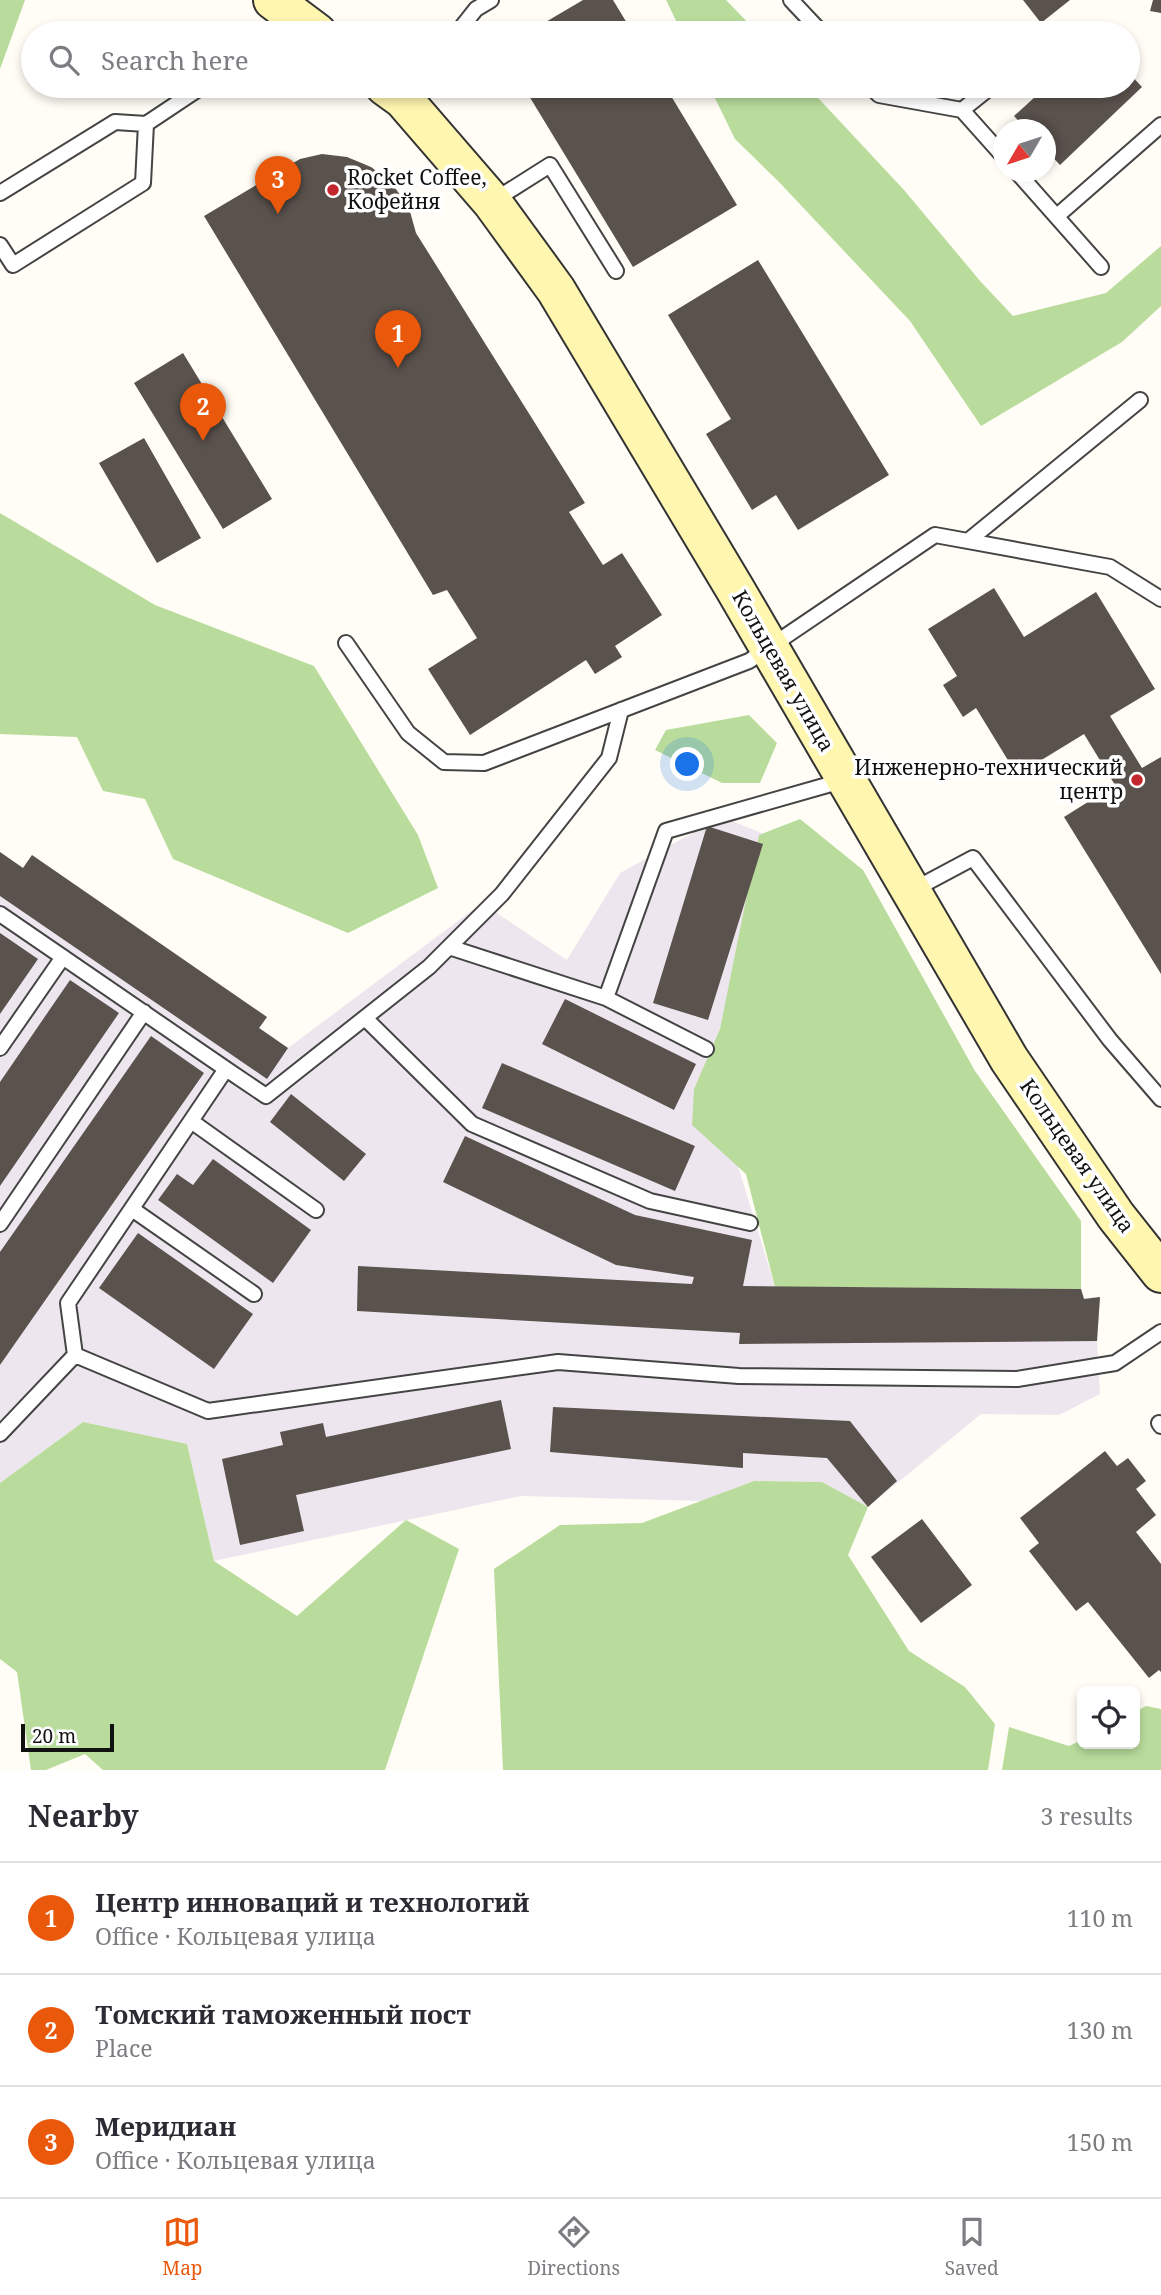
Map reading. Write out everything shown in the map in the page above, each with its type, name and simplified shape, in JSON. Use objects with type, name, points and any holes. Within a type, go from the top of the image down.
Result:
[{"type":"street","name":"Кольцевая улица","points":[[407,98],[492,202],[556,290],[1009,1059],[1116,1216],[1161,1273]]},
{"type":"lane","points":[[466,21],[476,9],[491,0]]},
{"type":"lane","points":[[791,0],[811,21]]},
{"type":"lane","points":[[0,193],[116,122],[146,124],[185,98]]},
{"type":"lane","points":[[896,98],[962,110],[993,146]]},
{"type":"lane","points":[[962,110],[977,98]]},
{"type":"lane","points":[[0,244],[13,265],[143,183],[146,124]]},
{"type":"lane","points":[[1057,216],[1161,125]]},
{"type":"lane","points":[[492,202],[551,165],[616,271]]},
{"type":"lane","points":[[1026,182],[1101,267]]},
{"type":"lane","points":[[968,541],[1140,400]]},
{"type":"lane","points":[[346,643],[408,733],[444,762],[484,763],[749,661],[935,535],[1111,567],[1161,599]]},
{"type":"lane","points":[[0,914],[266,1096],[429,967],[502,894],[609,758],[621,710]]},
{"type":"lane","points":[[607,998],[666,831],[846,779]]},
{"type":"lane","points":[[911,891],[973,858],[1110,1040],[1161,1099]]},
{"type":"lane","points":[[449,947],[607,998],[706,1049]]},
{"type":"lane","points":[[0,1048],[63,957]]},
{"type":"lane","points":[[0,1224],[144,1012]]},
{"type":"lane","points":[[365,1018],[472,1124],[650,1201],[750,1223]]},
{"type":"lane","points":[[75,1355],[68,1303],[226,1069]]},
{"type":"lane","points":[[191,1121],[316,1210]]},
{"type":"lane","points":[[132,1209],[254,1294]]},
{"type":"lane","points":[[75,1355],[208,1411],[558,1362],[739,1376],[1017,1379],[1115,1363],[1161,1332]]},
{"type":"lane","points":[[0,1434],[6,1417],[75,1355]]},
{"type":"shaded area","points":[[722,817],[764,834],[713,1084],[775,1287],[1081,1289],[1084,1298],[1100,1297],[1097,1341],[1100,1394],[1059,1415],[981,1414],[868,1507],[821,1482],[754,1481],[703,1501],[521,1496],[214,1561],[187,1444],[83,1422],[0,1483],[0,852],[23,868],[32,855],[267,1017],[260,1028],[288,1048],[482,903],[567,960],[620,873]]},
{"type":"green space","points":[[0,0],[25,0],[0,69]]},
{"type":"green space","points":[[666,0],[726,0],[746,21],[676,21]]},
{"type":"green space","points":[[715,98],[818,98],[904,190],[1013,316],[1106,293],[1161,246],[1161,306],[1122,342],[981,426],[910,321],[735,139]]},
{"type":"green space","points":[[0,513],[155,605],[314,666],[418,835],[438,888],[348,933],[173,859],[145,799],[103,791],[77,737],[0,734]]},
{"type":"green space","points":[[749,715],[777,743],[760,783],[722,783],[655,750],[666,730]]},
{"type":"green space","points":[[800,819],[863,870],[975,1071],[1081,1221],[1081,1289],[775,1287],[746,1174],[692,1125],[694,1089],[720,1029],[759,835]]},
{"type":"green space","points":[[83,1422],[187,1444],[214,1561],[297,1616],[406,1520],[459,1549],[385,1770],[103,1770],[85,1754],[46,1770],[31,1770],[17,1672],[0,1659],[0,1483]]},
{"type":"green space","points":[[754,1481],[822,1482],[868,1507],[848,1555],[909,1651],[965,1687],[995,1724],[988,1770],[503,1770],[494,1569],[560,1525],[642,1523]]},
{"type":"green space","points":[[1146,1706],[1161,1709],[1161,1770],[1002,1770],[1009,1727],[1069,1746],[1077,1742],[1077,1749],[1140,1749],[1140,1709]]},
{"type":"building","points":[[583,0],[613,0],[626,21],[547,21]]},
{"type":"building","points":[[1023,0],[1070,0],[1044,21],[1039,21]]},
{"type":"building","points":[[1153,0],[1161,0],[1161,13],[1150,11]]},
{"type":"building","points":[[530,98],[672,98],[737,205],[633,267]]},
{"type":"building","points":[[1034,98],[1130,98],[1060,165],[1056,161],[1056,119],[1017,119],[1014,116]]},
{"type":"building","points":[[322,154],[347,157],[371,167],[391,182],[409,208],[416,233],[585,503],[569,512],[603,565],[622,553],[662,615],[615,646],[622,657],[595,674],[586,660],[470,735],[428,669],[477,638],[447,590],[433,595],[204,216],[300,159]]},
{"type":"building","points":[[758,260],[889,475],[798,530],[776,495],[752,510],[706,434],[731,419],[668,315]]},
{"type":"building","points":[[183,353],[272,499],[223,529],[134,383]]},
{"type":"building","points":[[144,438],[201,538],[157,563],[99,463]]},
{"type":"building","name":"Инженерно-технический центр","points":[[994,588],[1024,637],[1096,592],[1155,689],[1110,716],[1142,768],[1161,757],[1161,974],[1064,817],[1115,785],[1084,734],[1017,775],[976,708],[963,717],[943,685],[957,676],[928,629]]},
{"type":"building","points":[[707,826],[763,844],[708,1020],[653,1003]]},
{"type":"building","points":[[0,852],[23,868],[32,855],[267,1017],[259,1028],[288,1048],[267,1079],[0,896]]},
{"type":"building","points":[[0,933],[38,959],[0,1014]]},
{"type":"building","points":[[70,980],[119,1013],[0,1186],[0,1082]]},
{"type":"building","points":[[565,999],[696,1064],[674,1110],[542,1044]]},
{"type":"building","points":[[151,1036],[204,1073],[0,1365],[0,1252]]},
{"type":"building","points":[[502,1063],[695,1146],[675,1191],[482,1108]]},
{"type":"building","points":[[291,1094],[366,1154],[344,1181],[270,1122]]},
{"type":"building","points":[[465,1136],[635,1215],[752,1240],[743,1286],[1081,1289],[1084,1299],[1100,1297],[1097,1341],[739,1344],[740,1333],[357,1311],[358,1266],[692,1284],[694,1277],[616,1265],[443,1182]]},
{"type":"building","points":[[213,1159],[311,1230],[273,1283],[158,1200],[177,1174],[193,1185]]},
{"type":"building","points":[[138,1233],[253,1314],[214,1369],[99,1288]]},
{"type":"building","points":[[501,1400],[511,1449],[296,1495],[304,1531],[240,1545],[222,1459],[283,1445],[280,1432],[323,1423],[326,1437]]},
{"type":"building","points":[[553,1407],[850,1421],[897,1481],[868,1507],[827,1458],[743,1453],[743,1468],[550,1452]]},
{"type":"building","points":[[1105,1451],[1117,1466],[1128,1458],[1146,1481],[1136,1489],[1156,1515],[1136,1532],[1161,1564],[1161,1672],[1159,1670],[1149,1678],[1088,1602],[1076,1611],[1029,1551],[1039,1543],[1020,1518]]},
{"type":"building","points":[[922,1519],[972,1585],[921,1623],[871,1557]]},
{"type":"place","name":"Rocket Coffee, Кофейня","points":[[333,190]]},
{"type":"place","name":"Меридиан","points":[[278,214]]},
{"type":"place","name":"Центр инноваций и технологий","points":[[398,368]]},
{"type":"place","name":"Томский таможенный пост","points":[[203,441]]},
{"type":"place","name":"Инженерно-технический центр","points":[[1137,780]]}]
